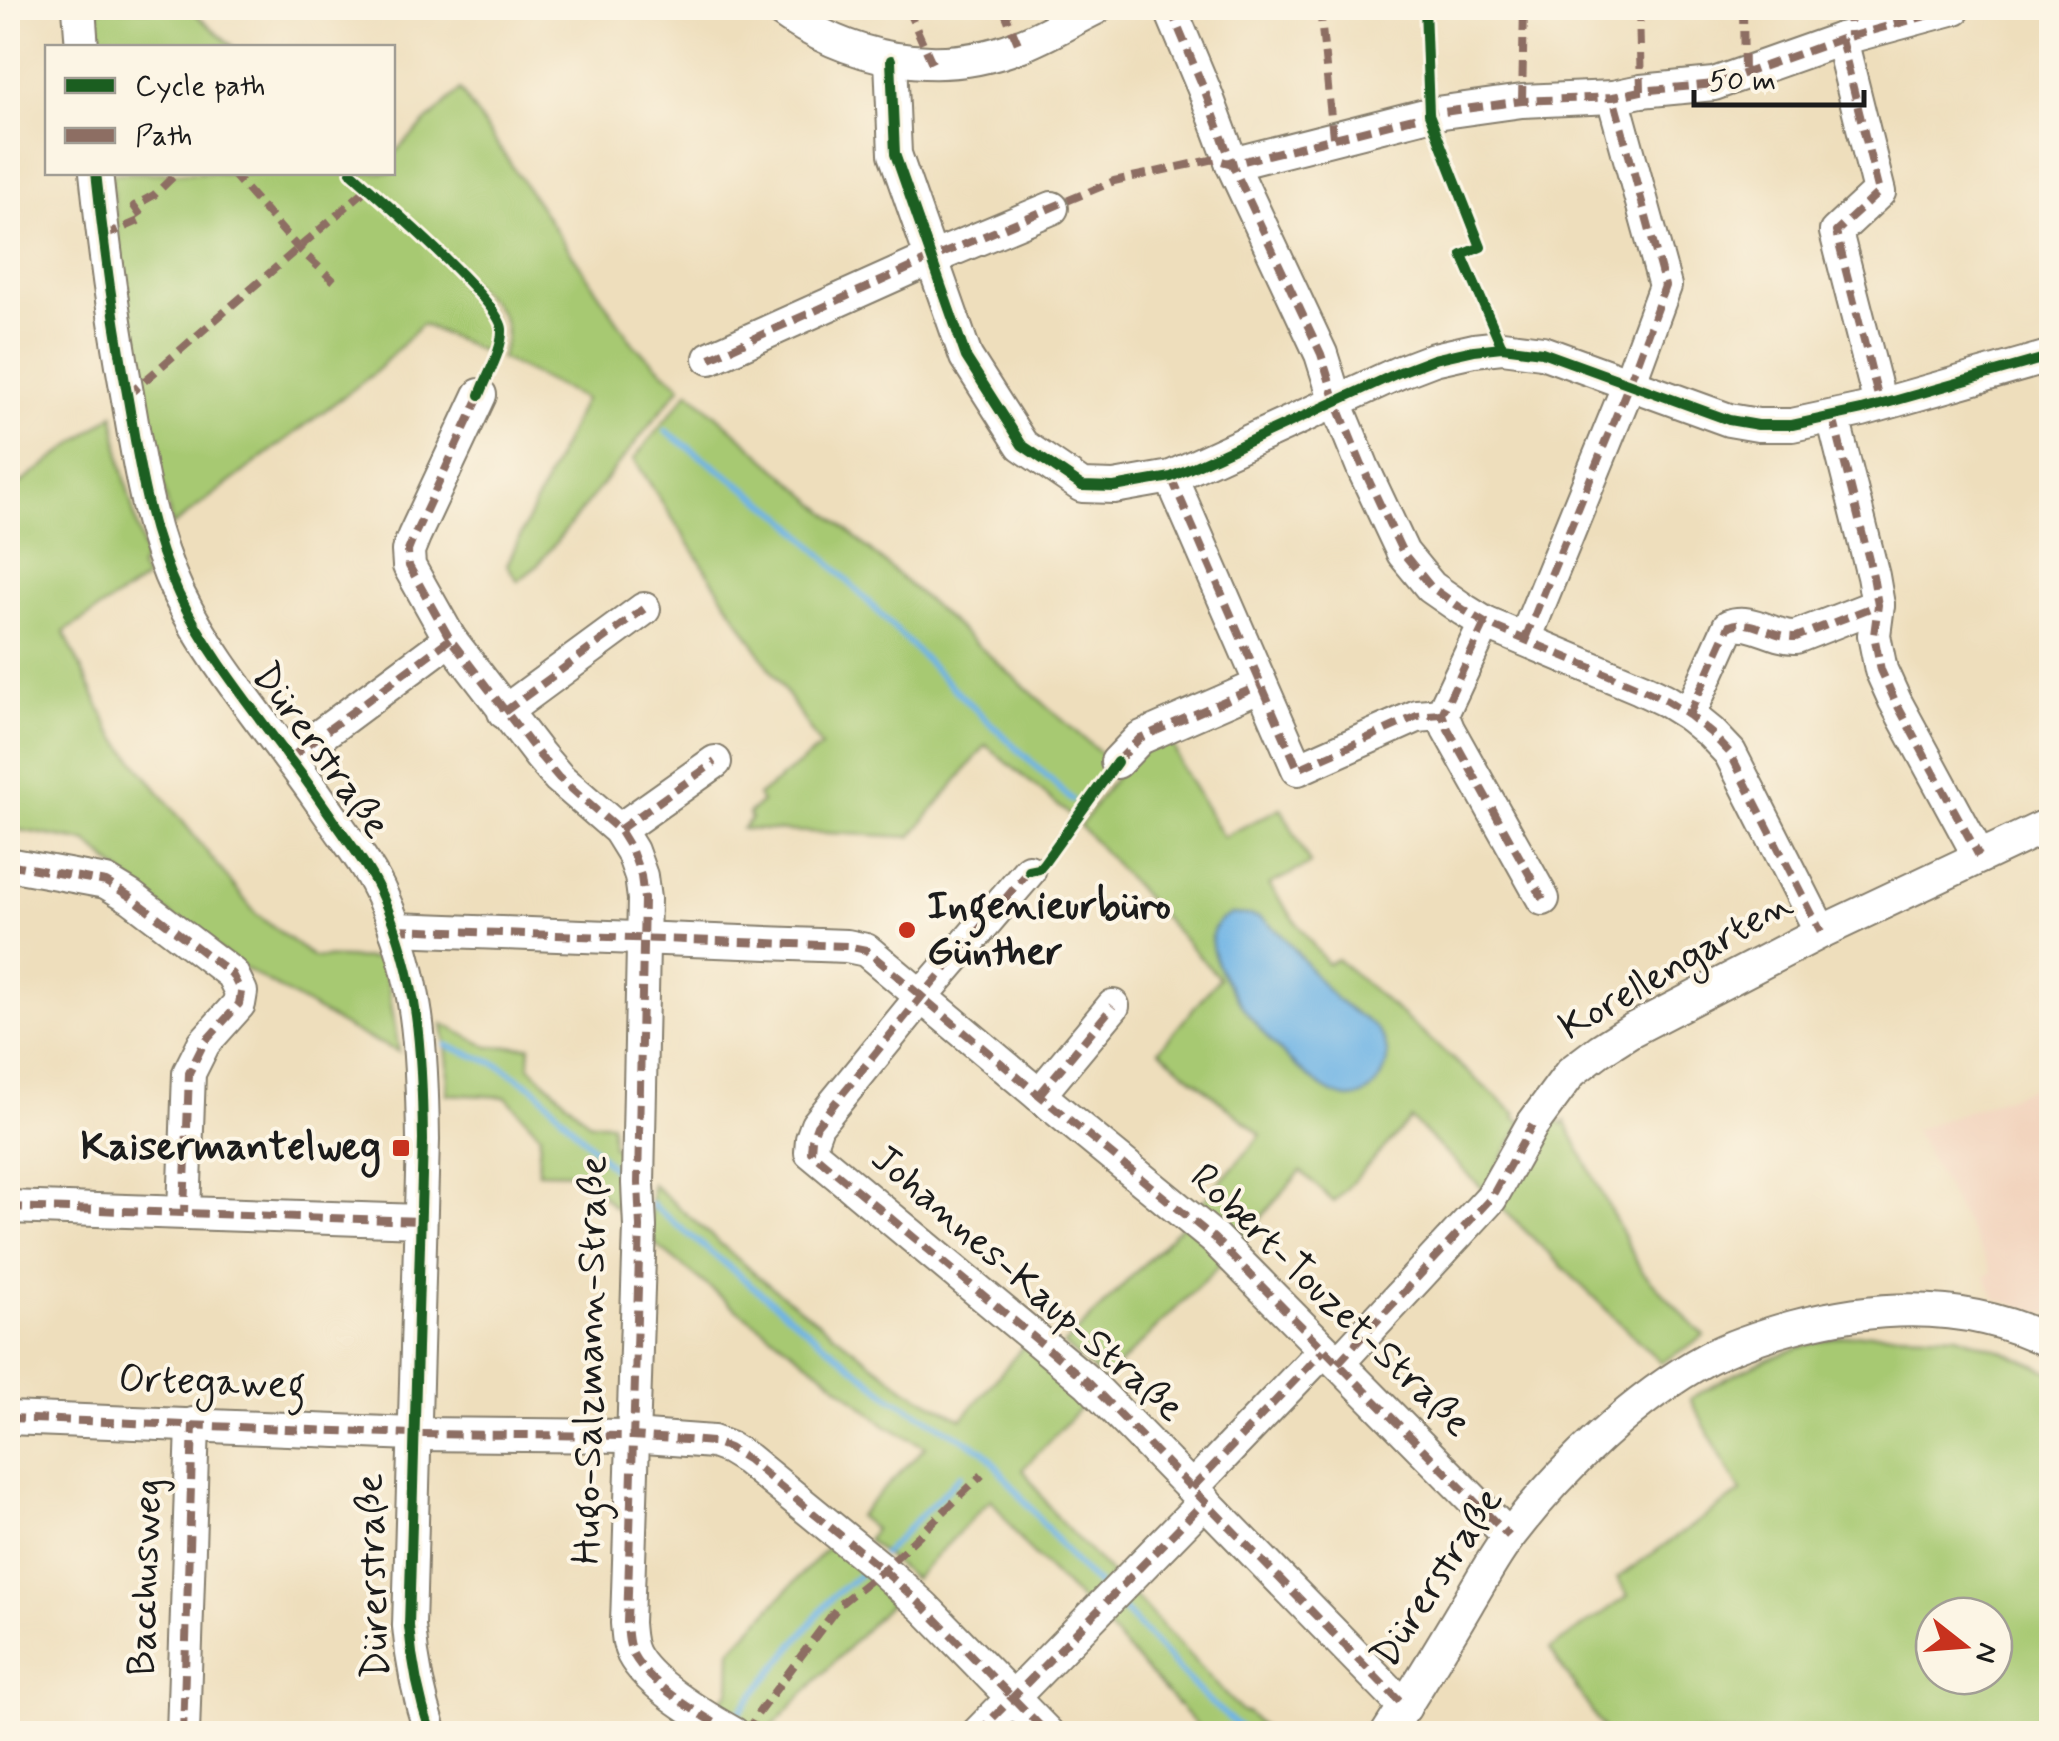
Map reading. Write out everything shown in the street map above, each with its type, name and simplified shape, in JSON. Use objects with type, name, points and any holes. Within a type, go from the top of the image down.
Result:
[{"type":"street","points":[[79,8],[82,45]]},
{"type":"street","points":[[776,8],[831,40],[890,60],[932,63],[990,55],[1019,46],[1096,8]]},
{"type":"street","points":[[1170,8],[1232,164],[1313,336],[1336,402],[1402,553],[1431,587],[1484,622],[1640,688],[1711,732],[1730,754],[1822,932]]},
{"type":"street","points":[[1232,164],[1429,114],[1522,101],[1614,97],[1714,84],[1841,39],[1955,8]]},
{"type":"street","points":[[1841,39],[1879,192],[1836,232],[1880,404]]},
{"type":"street","points":[[890,60],[895,154],[966,358],[1022,444],[1082,486],[1114,486],[1171,477],[1400,372],[1474,350],[1502,347],[1542,352],[1730,420],[1792,425],[2052,356]]},
{"type":"street","points":[[1524,638],[1629,384],[1665,286],[1614,97]]},
{"type":"street","name":"Dürerstraße","points":[[96,175],[130,411],[150,517],[162,557],[215,655],[366,867],[396,929],[414,996],[422,1060],[409,1626],[412,1666],[431,1734]]},
{"type":"street","points":[[710,358],[1052,208]]},
{"type":"street","points":[[480,395],[408,550],[409,566],[450,639],[560,778],[620,830],[715,762]]},
{"type":"street","points":[[1833,416],[1874,576],[1878,605],[1874,635],[1881,670],[1979,856]]},
{"type":"street","points":[[1171,477],[1298,768],[1416,716],[1442,714]]},
{"type":"street","points":[[1689,715],[1729,626],[1742,622],[1796,637],[1878,605]]},
{"type":"street","points":[[504,712],[644,609]]},
{"type":"street","points":[[1484,622],[1442,714],[1542,899]]},
{"type":"street","points":[[290,758],[450,639]]},
{"type":"street","points":[[1117,762],[1140,738],[1261,684]]},
{"type":"street","name":"Korellengarten","points":[[1198,1494],[1491,1198],[1532,1125],[1571,1072],[1630,1031],[1822,932],[2052,823]]},
{"type":"street","name":"Hugo-Salzmann-Straße","points":[[620,830],[641,876],[644,900],[640,1228],[628,1643],[643,1669],[675,1696],[734,1734]]},
{"type":"street","points":[[8,864],[106,882],[232,974],[241,992],[238,1004],[204,1043],[189,1073],[184,1212]]},
{"type":"street","points":[[922,996],[1029,871]]},
{"type":"street","name":"Robert-Touzet-Straße","points":[[396,929],[847,946],[866,950],[1214,1238],[1509,1536]]},
{"type":"street","name":"Johannes-Kaup-Straße","points":[[922,996],[817,1125],[812,1152],[1089,1383],[1198,1494],[1396,1720]]},
{"type":"street","points":[[1039,1096],[1114,1006]]},
{"type":"street","points":[[8,1207],[420,1221]]},
{"type":"street","name":"Dürerstraße","points":[[1396,1720],[1509,1536],[1544,1493],[1616,1423],[1666,1384],[1708,1358],[1755,1338],[1824,1319],[1888,1310],[1978,1317],[2028,1331],[2052,1344]]},
{"type":"street","name":"Ortegaweg","points":[[8,1418],[414,1434],[632,1436],[713,1442],[747,1459],[910,1595],[1048,1734]]},
{"type":"street","name":"Bacchusweg","points":[[183,1734],[194,1424]]},
{"type":"street","points":[[977,1734],[1098,1608],[1198,1494]]},
{"type":"shaded area","points":[[2051,1081],[2052,1311],[2045,1314],[1996,1299],[1985,1277],[1992,1271],[1914,1130]]},
{"type":"green space","points":[[97,8],[188,8],[232,45],[100,45]]},
{"type":"green space","points":[[460,90],[634,345],[681,386],[536,567],[518,581],[507,565],[584,399],[500,358],[505,344],[504,322],[494,305],[467,280],[460,287],[485,308],[494,324],[496,333],[490,355],[422,324],[373,374],[172,526],[128,306],[111,175],[395,175],[395,152]]},
{"type":"green space","points":[[689,391],[1113,761],[1072,817],[986,745],[911,837],[742,829],[751,819],[748,814],[762,802],[758,796],[821,747],[634,459]]},
{"type":"green space","points":[[114,414],[121,463],[145,557],[140,568],[146,579],[64,632],[111,731],[256,914],[313,957],[381,959],[399,1052],[354,1032],[244,968],[161,908],[87,842],[8,828],[8,493]]},
{"type":"green space","points":[[1169,733],[1181,766],[1223,837],[1281,808],[1310,864],[1269,885],[1327,964],[1337,959],[1523,1122],[1484,1190],[1411,1119],[1334,1202],[1301,1171],[1240,1242],[1198,1207],[1261,1135],[1159,1050],[1219,978],[1080,826],[1123,766]]},
{"type":"green space","points":[[443,1024],[489,1047],[530,1046],[529,1066],[590,1123],[611,1123],[612,1146],[630,1147],[630,1209],[615,1208],[580,1173],[538,1172],[540,1134],[506,1097],[447,1094]]},
{"type":"green space","points":[[1551,1118],[1563,1125],[1565,1121],[1641,1270],[1704,1336],[1661,1363],[1499,1205]]},
{"type":"green space","points":[[652,1184],[756,1275],[908,1390],[962,1419],[1027,1342],[1090,1397],[1023,1469],[1057,1518],[1113,1576],[1085,1605],[1025,1546],[991,1499],[914,1579],[867,1540],[874,1529],[858,1516],[925,1447],[884,1424],[649,1239]]},
{"type":"green space","points":[[1184,1223],[1225,1260],[1104,1380],[1064,1345]]},
{"type":"green space","points":[[1852,1335],[1957,1335],[2051,1372],[2051,1733],[2007,1733],[1979,1723],[1975,1734],[1606,1733],[1550,1649],[1628,1596],[1617,1578],[1741,1492],[1690,1399],[1788,1351]]},
{"type":"green space","points":[[833,1541],[898,1595],[766,1733],[713,1708],[730,1691],[731,1650]]},
{"type":"green space","points":[[1130,1591],[1242,1712],[1269,1733],[1204,1733],[1100,1620]]},
{"type":"water","points":[[1232,914],[1259,917],[1274,928],[1334,997],[1378,1031],[1385,1043],[1387,1060],[1382,1075],[1370,1090],[1349,1098],[1331,1092],[1285,1056],[1262,1031],[1224,978],[1214,954],[1215,927]]},
{"type":"waterway","points":[[666,431],[785,517],[952,687],[1072,800]]},
{"type":"waterway","points":[[446,1045],[499,1065],[537,1090],[625,1181]]},
{"type":"waterway","points":[[652,1205],[892,1398],[984,1451],[1076,1564],[1099,1586]]},
{"type":"waterway","points":[[883,1554],[961,1475]]},
{"type":"waterway","points":[[734,1719],[834,1595],[864,1571]]},
{"type":"waterway","points":[[1121,1607],[1206,1699],[1248,1734]]},
{"type":"marked path","points":[[907,8],[932,63]]},
{"type":"marked path","points":[[1003,8],[1019,46]]},
{"type":"marked path","points":[[1170,8],[1232,164],[1321,354],[1363,468],[1403,553],[1431,587],[1485,623],[1665,700],[1711,733],[1730,753],[1821,932]]},
{"type":"marked path","points":[[1320,8],[1333,137]]},
{"type":"marked path","points":[[1522,101],[1524,8]]},
{"type":"marked path","points":[[1639,8],[1641,91]]},
{"type":"marked path","points":[[1743,8],[1744,73]]},
{"type":"marked path","points":[[1849,8],[1850,36]]},
{"type":"marked path","points":[[710,358],[1114,181],[1215,159],[1232,164],[1429,114],[1522,101],[1613,97],[1714,84],[1841,39],[1955,8]]},
{"type":"marked path","points":[[1841,39],[1879,192],[1836,232],[1880,404]]},
{"type":"marked path","points":[[1525,639],[1665,286],[1613,97]]},
{"type":"marked path","points":[[104,236],[143,219],[134,206],[154,195],[175,175]]},
{"type":"marked path","points":[[234,175],[298,248],[334,281]]},
{"type":"marked path","points":[[127,396],[368,188]]},
{"type":"marked path","points":[[480,395],[414,536],[408,551],[409,566],[450,639],[559,778],[619,830],[641,876],[644,899],[640,1227],[628,1635],[633,1654],[651,1677],[734,1734]]},
{"type":"marked path","points":[[1833,417],[1873,576],[1878,605],[1874,635],[1881,670],[1979,856]]},
{"type":"marked path","points":[[1171,477],[1298,769],[1417,716],[1442,714]]},
{"type":"marked path","points":[[1689,715],[1729,626],[1746,624],[1796,637],[1878,605]]},
{"type":"marked path","points":[[504,712],[644,609]]},
{"type":"marked path","points":[[1485,623],[1442,714],[1543,899]]},
{"type":"marked path","points":[[290,758],[450,639]]},
{"type":"marked path","points":[[1117,762],[1140,738],[1261,685]]},
{"type":"marked path","points":[[619,830],[715,762]]},
{"type":"marked path","points":[[8,864],[106,882],[232,974],[241,992],[239,1004],[204,1043],[189,1073],[184,1212]]},
{"type":"marked path","points":[[1029,871],[817,1125],[811,1152],[1089,1383],[1405,1707]]},
{"type":"marked path","points":[[395,929],[847,946],[866,950],[1214,1238],[1509,1536]]},
{"type":"marked path","points":[[1039,1095],[1113,1006]]},
{"type":"marked path","points":[[1338,1363],[1491,1198],[1532,1125]]},
{"type":"marked path","points":[[8,1207],[420,1221]]},
{"type":"marked path","points":[[1192,1488],[1324,1350]]},
{"type":"marked path","points":[[8,1418],[413,1434],[632,1436],[713,1442],[747,1459],[883,1570],[1048,1734]]},
{"type":"marked path","points":[[183,1734],[193,1424]]},
{"type":"marked path","points":[[746,1734],[840,1604],[883,1570],[982,1475]]},
{"type":"marked path","points":[[977,1734],[1205,1501]]},
{"type":"marked path","points":[[1976,1731],[1984,1734]]},
{"type":"cycle path","points":[[1425,8],[1429,114],[1481,247],[1462,255],[1502,347]]},
{"type":"cycle path","points":[[891,60],[895,154],[966,357],[1022,445],[1082,486],[1114,487],[1171,477],[1400,372],[1474,350],[1502,347],[1542,352],[1729,420],[1758,425],[1792,425],[1862,410],[2052,356]]},
{"type":"cycle path","points":[[96,175],[137,454],[153,525],[169,572],[216,659],[372,876],[394,926],[411,986],[419,1046],[423,1140],[409,1626],[417,1681],[431,1734]]},
{"type":"cycle path","points":[[354,175],[460,273],[496,315],[502,329],[500,345],[480,395]]},
{"type":"cycle path","points":[[1029,871],[1044,863],[1117,762]]},
{"type":"place","name":"Ingenieurbüro Günther","points":[[907,930]]},
{"type":"place","name":"Kaisermantelweg","points":[[401,1148]]}]
